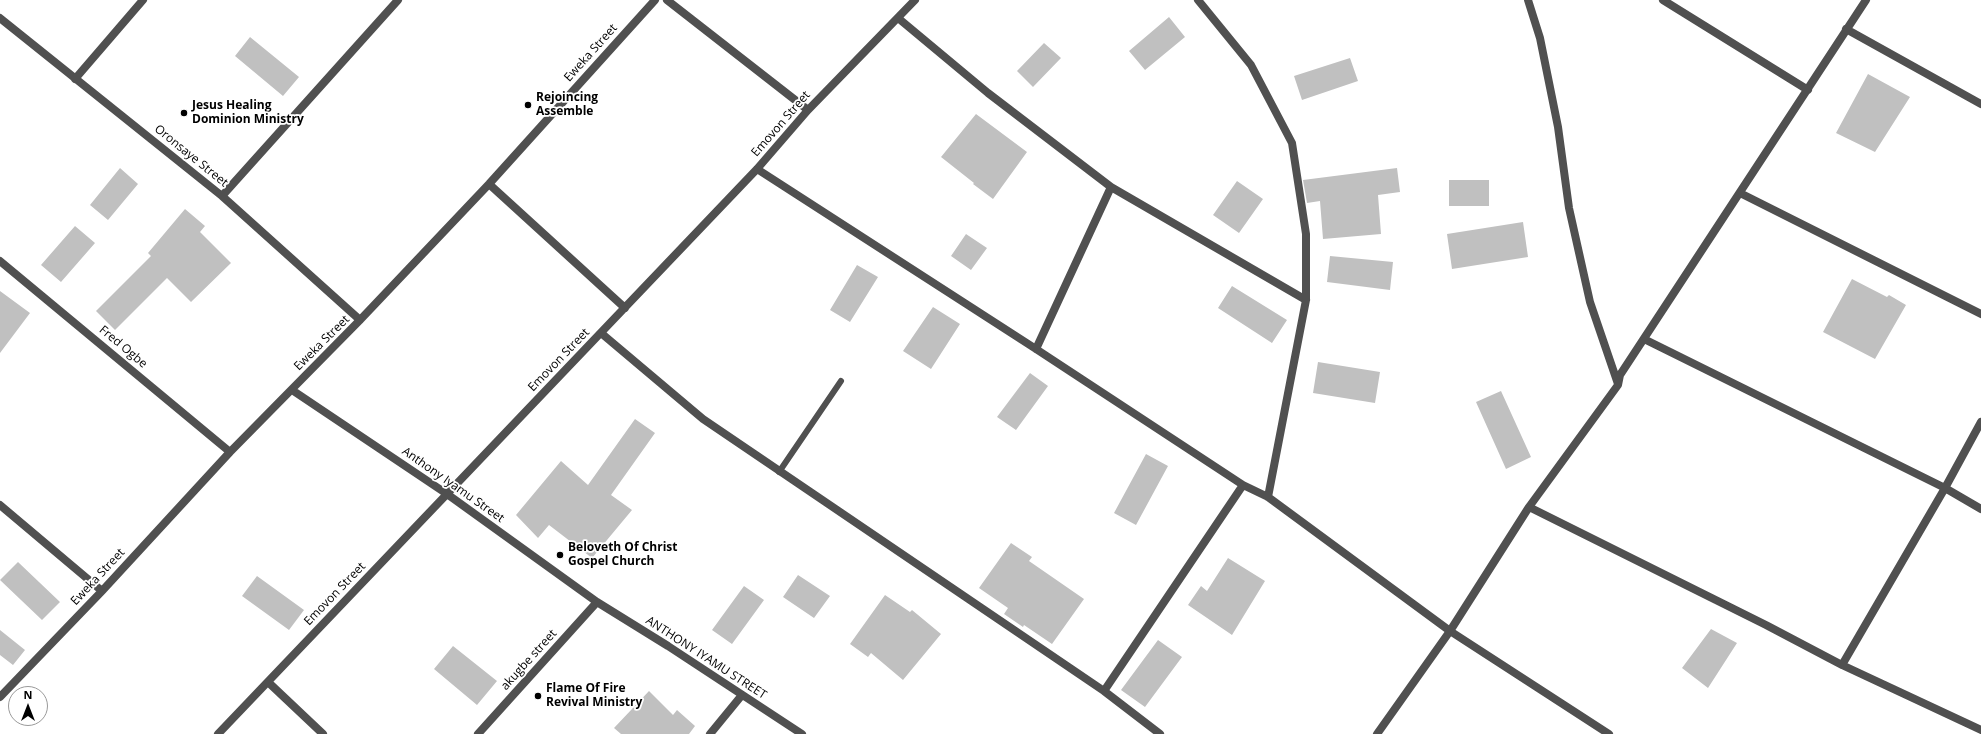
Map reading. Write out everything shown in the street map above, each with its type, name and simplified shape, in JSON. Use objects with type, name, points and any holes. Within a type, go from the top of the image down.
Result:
[{"type":"street","points":[[75,79],[143,0]]},
{"type":"street","points":[[222,196],[398,0]]},
{"type":"street","name":"Eweka Street","points":[[0,697],[102,591],[230,452],[360,320],[489,184],[655,0]]},
{"type":"street","points":[[667,0],[808,110]]},
{"type":"street","name":"Emovon Street","points":[[218,734],[757,169],[808,110],[915,0]]},
{"type":"street","points":[[1198,0],[1251,65],[1292,142],[1306,234],[1306,300],[1268,497]]},
{"type":"street","points":[[1528,0],[1540,38],[1558,126],[1569,208],[1590,302],[1618,385]]},
{"type":"street","points":[[1663,0],[1808,90]]},
{"type":"street","points":[[1377,734],[1450,631],[1529,507],[1618,385],[1620,375],[1866,0]]},
{"type":"street","name":"Oronsaye Street","points":[[0,18],[222,196],[360,320]]},
{"type":"street","points":[[898,18],[988,93],[1111,187],[1306,300]]},
{"type":"street","points":[[1846,29],[1981,104]]},
{"type":"street","points":[[757,169],[1036,349],[1242,485],[1268,497],[1450,631],[1608,734]]},
{"type":"street","points":[[489,184],[625,308]]},
{"type":"street","points":[[1036,349],[1111,187]]},
{"type":"street","points":[[1740,193],[1981,314]]},
{"type":"street","name":"Fred Ogbe","points":[[0,262],[230,452]]},
{"type":"street","points":[[601,333],[703,419],[1104,691],[1160,734]]},
{"type":"street","points":[[1644,339],[1945,488],[1981,509]]},
{"type":"street","name":"Anthony Iyamu Street","points":[[292,390],[447,494],[597,602]]},
{"type":"street","points":[[1842,665],[1945,488],[1981,422]]},
{"type":"street","points":[[1104,691],[1242,485]]},
{"type":"street","points":[[0,505],[102,591]]},
{"type":"street","points":[[1529,507],[1766,625],[1842,665],[1981,730]]},
{"type":"street","name":"ANTHONY IYAMU STREET","points":[[597,602],[802,734]]},
{"type":"street","name":"akugbe street","points":[[478,734],[597,602]]},
{"type":"street","points":[[268,682],[323,734]]},
{"type":"street","points":[[710,734],[742,695]]},
{"type":"lane","points":[[779,472],[841,381]]},
{"type":"building","points":[[1169,17],[1185,37],[1145,70],[1129,51]]},
{"type":"building","points":[[250,37],[299,77],[283,96],[235,56]]},
{"type":"building","points":[[1044,43],[1061,58],[1033,87],[1017,71]]},
{"type":"building","points":[[1350,58],[1358,81],[1302,100],[1294,76]]},
{"type":"building","points":[[1868,74],[1910,97],[1875,152],[1836,133]]},
{"type":"building","points":[[976,114],[1027,152],[993,199],[941,157]]},
{"type":"building","points":[[120,168],[138,184],[108,220],[90,205]]},
{"type":"building","points":[[1397,168],[1400,192],[1378,195],[1381,234],[1323,239],[1320,201],[1307,203],[1303,180]]},
{"type":"building","points":[[1449,180],[1489,180],[1489,206],[1449,206]]},
{"type":"building","points":[[1237,181],[1263,199],[1239,233],[1213,215]]},
{"type":"building","points":[[185,209],[205,226],[200,232],[231,263],[191,302],[167,278],[115,330],[96,311],[151,256],[148,253]]},
{"type":"building","points":[[1523,222],[1528,257],[1452,269],[1447,234]]},
{"type":"building","points":[[75,226],[95,243],[61,282],[41,265]]},
{"type":"building","points":[[966,234],[987,248],[971,270],[951,256]]},
{"type":"building","points":[[1330,256],[1393,262],[1390,290],[1327,282]]},
{"type":"building","points":[[857,265],[878,277],[850,322],[830,310]]},
{"type":"building","points":[[1852,279],[1887,297],[1889,295],[1906,305],[1875,359],[1823,332]]},
{"type":"building","points":[[1232,286],[1287,320],[1272,343],[1218,308]]},
{"type":"building","points":[[0,291],[30,313],[0,353]]},
{"type":"building","points":[[933,307],[960,324],[931,369],[903,351]]},
{"type":"building","points":[[1318,362],[1380,372],[1375,403],[1313,393]]},
{"type":"building","points":[[1030,373],[1048,386],[1016,430],[997,417]]},
{"type":"building","points":[[1501,391],[1531,457],[1506,469],[1476,402]]},
{"type":"building","points":[[635,419],[655,433],[611,495],[632,510],[592,558],[549,525],[538,538],[516,515],[561,461],[588,485]]},
{"type":"building","points":[[1146,454],[1168,466],[1136,525],[1114,513]]},
{"type":"building","points":[[1011,543],[1032,557],[1029,561],[1084,599],[1052,644],[1024,625],[1023,627],[1004,614],[1008,608],[979,588]]},
{"type":"building","points":[[1228,558],[1265,581],[1232,635],[1188,605],[1201,586],[1207,591]]},
{"type":"building","points":[[18,562],[60,602],[42,620],[0,580]]},
{"type":"building","points":[[798,575],[830,596],[814,618],[783,597]]},
{"type":"building","points":[[257,576],[304,610],[289,630],[242,596]]},
{"type":"building","points":[[744,586],[764,600],[732,644],[712,630]]},
{"type":"building","points":[[885,595],[910,612],[912,610],[941,634],[903,680],[871,653],[868,657],[850,644]]},
{"type":"building","points":[[1711,629],[1737,643],[1708,688],[1682,668]]},
{"type":"building","points":[[0,630],[25,650],[13,665],[0,655]]},
{"type":"building","points":[[1158,640],[1182,657],[1145,707],[1121,690]]},
{"type":"building","points":[[453,646],[497,681],[477,705],[434,669]]},
{"type":"building","points":[[649,691],[673,715],[677,710],[695,726],[689,734],[621,734],[614,728]]},
{"type":"place","name":"Rejoincing Assemble","points":[[528,105]]},
{"type":"place","name":"Jesus Healing Dominion Ministry","points":[[184,113]]},
{"type":"place","name":"Beloveth Of Christ Gospel Church","points":[[560,555]]},
{"type":"place","name":"Flame Of Fire Revival Ministry","points":[[538,696]]}]
